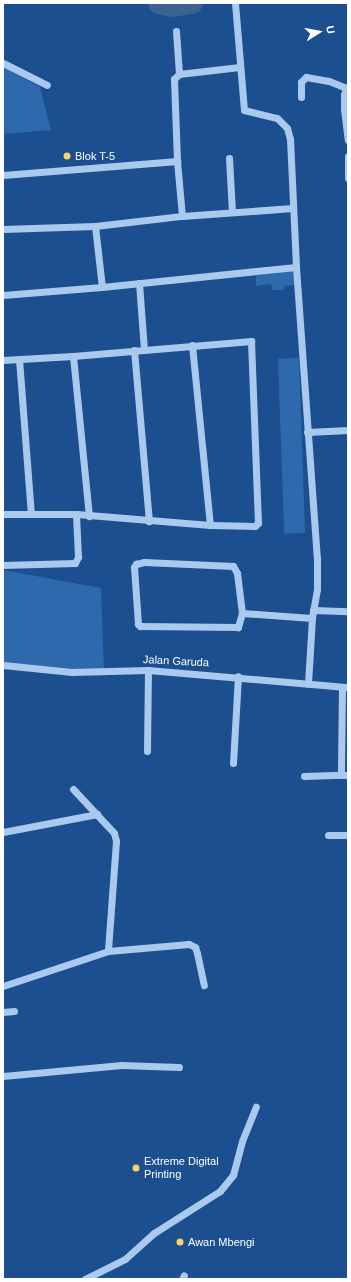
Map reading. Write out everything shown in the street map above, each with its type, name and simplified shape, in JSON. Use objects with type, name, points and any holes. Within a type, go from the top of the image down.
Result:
[{"type":"street","points":[[235,4],[244,110],[277,118],[287,128],[290,139],[296,267],[317,558],[317,590],[312,618],[308,684]]},
{"type":"street","points":[[176,31],[179,74]]},
{"type":"street","points":[[3,63],[47,85]]},
{"type":"street","points":[[182,216],[177,162],[174,79],[179,74],[240,67]]},
{"type":"street","points":[[301,97],[301,82],[306,77],[329,81],[347,88],[344,109],[348,140]]},
{"type":"street","points":[[348,156],[348,178]]},
{"type":"street","points":[[229,158],[232,212]]},
{"type":"street","points":[[3,175],[177,162]]},
{"type":"street","points":[[3,228],[95,226],[182,216],[293,208]]},
{"type":"street","points":[[95,226],[102,287]]},
{"type":"street","points":[[3,295],[139,284],[296,267]]},
{"type":"street","points":[[139,284],[144,349]]},
{"type":"street","points":[[3,360],[73,356],[251,341],[258,523],[255,526],[210,525],[76,514],[3,514]]},
{"type":"street","points":[[192,345],[210,525]]},
{"type":"street","points":[[134,350],[149,521]]},
{"type":"street","points":[[73,356],[89,516]]},
{"type":"street","points":[[19,359],[31,514]]},
{"type":"street","points":[[307,432],[348,430]]},
{"type":"street","points":[[3,565],[75,563],[78,557],[76,514]]},
{"type":"street","points":[[144,562],[233,566],[237,573],[242,613],[239,626],[234,628],[140,626],[136,621],[134,567],[136,564],[144,562]]},
{"type":"street","points":[[313,610],[348,611]]},
{"type":"street","points":[[242,613],[312,618]]},
{"type":"street","name":"Jalan Garuda","points":[[3,665],[72,672],[148,670],[238,676],[345,687]]},
{"type":"street","points":[[147,750],[148,670]]},
{"type":"street","points":[[233,763],[238,676]]},
{"type":"street","points":[[304,776],[344,775],[345,687]]},
{"type":"street","points":[[73,789],[114,834],[116,841],[108,951]]},
{"type":"street","points":[[3,832],[97,814]]},
{"type":"street","points":[[328,835],[348,835]]},
{"type":"street","points":[[3,986],[75,960],[108,951],[192,945],[197,953],[204,985]]},
{"type":"street","points":[[3,1012],[14,1011]]},
{"type":"street","points":[[3,1076],[121,1065],[178,1067]]},
{"type":"street","points":[[85,1279],[125,1259],[154,1234],[220,1191],[233,1175],[242,1142],[256,1107]]},
{"type":"shaded area","points":[[3,67],[40,87],[51,130],[3,134]]},
{"type":"shaded area","points":[[295,269],[295,285],[284,286],[284,290],[272,290],[271,284],[256,286],[256,275]]},
{"type":"shaded area","points":[[299,358],[305,533],[284,534],[278,359]]},
{"type":"shaded area","points":[[3,570],[101,588],[104,671],[3,666]]},
{"type":"waterway","points":[[158,3],[172,6],[192,3]]},
{"type":"place","name":"Blok T-5","points":[[67,156]]},
{"type":"place","name":"Extreme Digital Printing","points":[[136,1168]]},
{"type":"place","name":"Awan Mbengi","points":[[180,1242]]}]
